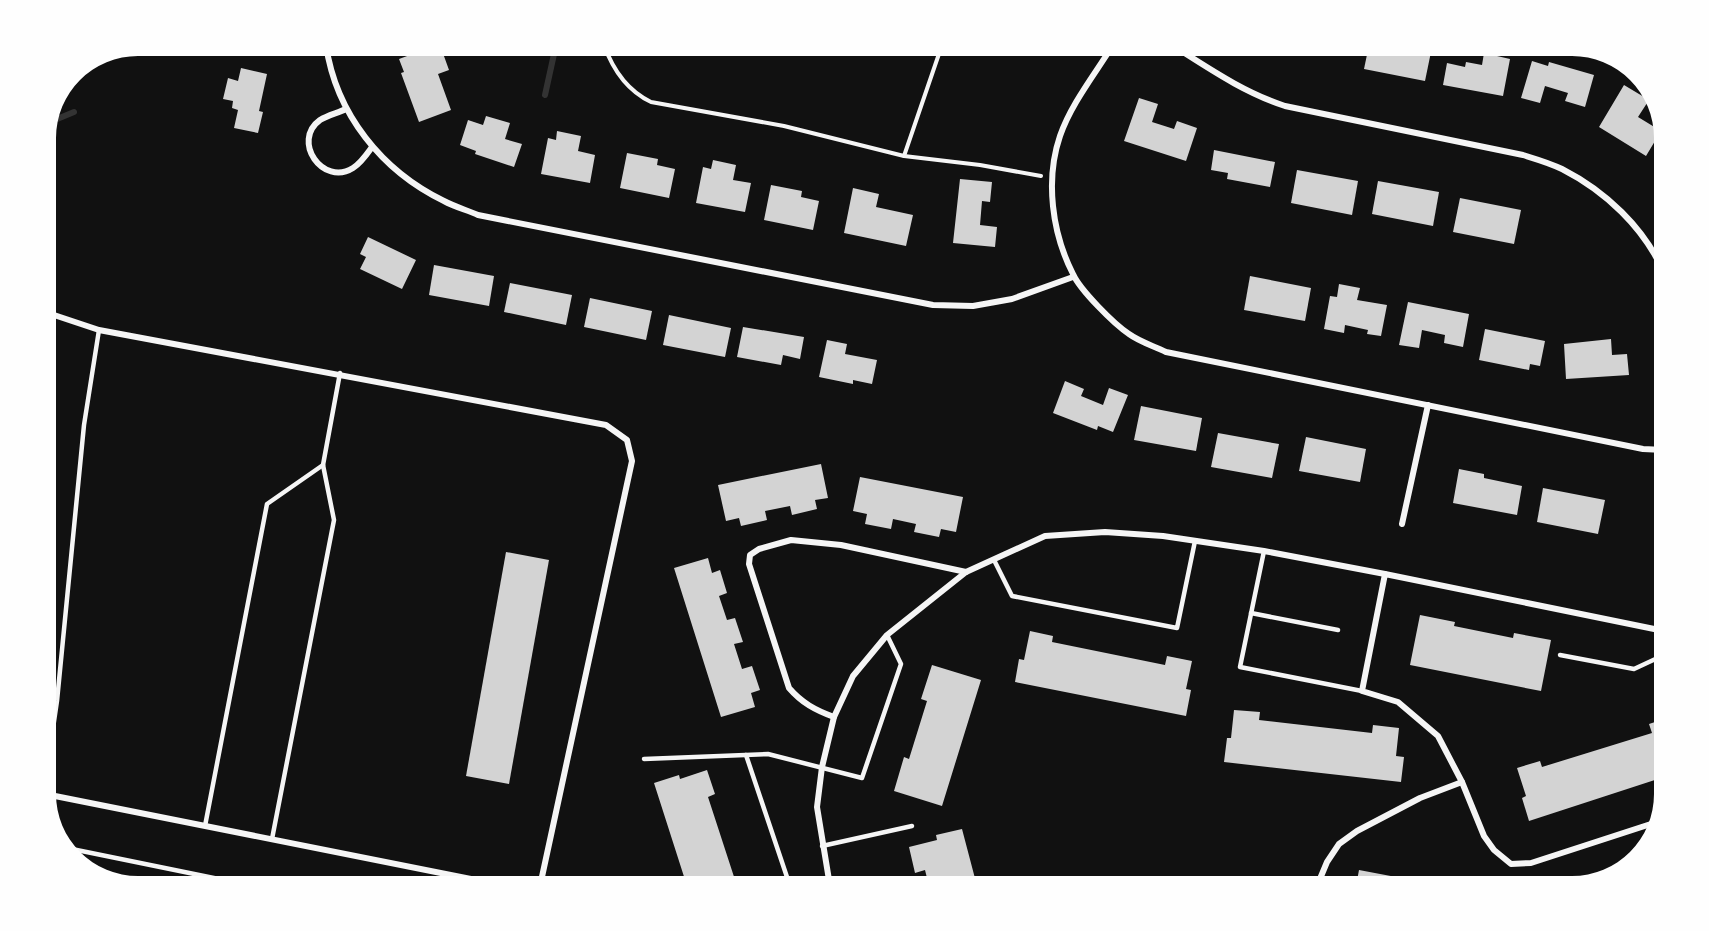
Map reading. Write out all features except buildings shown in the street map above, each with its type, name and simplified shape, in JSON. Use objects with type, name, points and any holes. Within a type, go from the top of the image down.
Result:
[{"type":"street","points":[[328,55],[334,80],[346,110],[372,147],[391,167],[412,182],[443,201],[478,215],[933,305],[973,306],[1012,299],[1073,277]]},
{"type":"street","points":[[1107,55],[1068,117],[1058,145],[1052,178],[1053,207],[1062,247],[1073,277],[1108,317],[1130,335],[1166,352],[1653,449]]},
{"type":"street","points":[[1188,55],[1231,83],[1256,96],[1285,106],[1523,155],[1560,168],[1590,184],[1616,206],[1635,227],[1653,253]]},
{"type":"street","points":[[346,110],[321,120],[313,128],[309,139],[314,161],[322,168],[333,172],[345,172],[355,167],[372,147]]},
{"type":"street","points":[[56,316],[99,330],[340,373],[606,425],[627,440],[632,461],[542,876]]},
{"type":"street","points":[[1402,524],[1428,405]]},
{"type":"street","points":[[828,876],[817,807],[822,766],[834,717],[853,676],[887,635],[966,572],[1046,536],[1105,532],[1195,540],[1385,574],[1654,629]]},
{"type":"street","points":[[834,717],[800,701],[789,688],[749,564],[750,555],[759,549],[791,540],[842,545],[966,572]]},
{"type":"street","points":[[1385,574],[1362,691],[1398,702],[1438,736],[1462,782],[1484,836],[1494,850],[1512,864],[1531,863],[1647,825]]},
{"type":"street","points":[[1321,876],[1339,844],[1357,831],[1420,798],[1462,782]]},
{"type":"street","points":[[56,796],[456,876]]},
{"type":"lane","points":[[56,708],[84,425],[99,330]]},
{"type":"lane","points":[[272,839],[334,520],[323,465],[340,373]]},
{"type":"lane","points":[[205,826],[267,504],[323,465]]},
{"type":"lane","points":[[994,560],[1012,596],[1177,628],[1195,540]]},
{"type":"lane","points":[[1264,551],[1240,668],[1362,691]]},
{"type":"lane","points":[[1251,613],[1338,630]]},
{"type":"lane","points":[[644,759],[768,754],[862,778],[901,664],[887,635]]},
{"type":"lane","points":[[1560,655],[1634,669],[1654,660]]},
{"type":"lane","points":[[746,755],[787,876]]},
{"type":"lane","points":[[822,846],[912,826]]},
{"type":"lane","points":[[78,850],[204,876]]},
{"type":"path","points":[[609,55],[621,78],[632,91],[651,102],[784,126],[904,156],[980,165],[1052,178]]},
{"type":"path","points":[[904,156],[939,55]]},
{"type":"waterway","points":[[545,95],[554,55]]},
{"type":"waterway","points":[[58,119],[74,112]]}]
